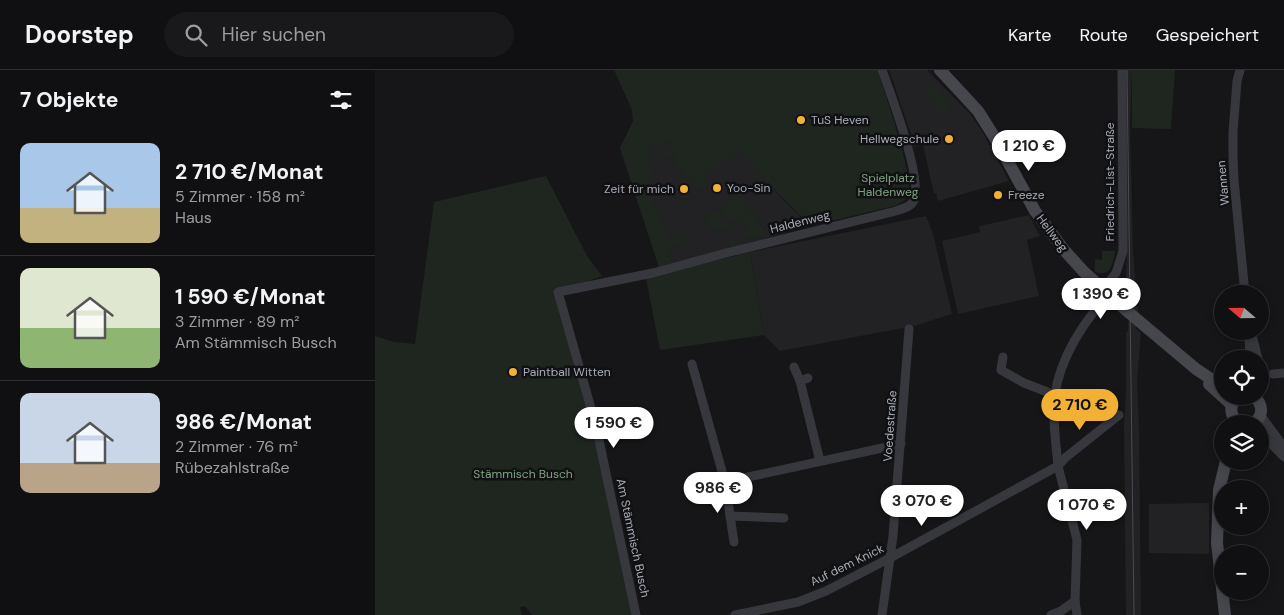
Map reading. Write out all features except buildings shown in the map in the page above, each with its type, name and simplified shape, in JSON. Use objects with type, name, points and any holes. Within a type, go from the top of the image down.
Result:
[{"type":"street","name":"Haldenweg","points":[[558,292],[653,273],[892,212],[909,206],[914,201],[916,190],[906,137],[882,70]]},
{"type":"street","name":"Hellweg","points":[[940,70],[978,111],[1035,211],[1075,262],[1106,292],[1196,369],[1214,381]]},
{"type":"street","name":"Friedrich-List-Straße","points":[[1106,292],[1116,273],[1121,258],[1123,242],[1121,70]]},
{"type":"street","name":"Wannen","points":[[1240,70],[1237,81],[1233,132],[1233,164],[1244,285]]},
{"type":"street","name":"Am Stämmisch Busch","points":[[558,292],[597,426],[636,615]]},
{"type":"street","points":[[1077,615],[1075,601],[1077,540],[1058,466],[1055,395],[1069,353],[1078,334],[1106,292]]},
{"type":"street","name":"Voedestraße","points":[[882,615],[890,558],[901,444],[909,328]]},
{"type":"street","points":[[1003,357],[1001,370],[1024,383],[1055,395]]},
{"type":"street","points":[[692,364],[725,482],[734,542]]},
{"type":"street","points":[[794,366],[804,379],[820,461]]},
{"type":"street","name":"Hellweg","points":[[1196,369],[1207,382],[1214,386]]},
{"type":"street","points":[[1273,374],[1284,373]]},
{"type":"street","name":"Auf dem Knick","points":[[735,615],[748,614],[798,602],[826,591],[890,558],[1058,466],[1065,458],[1119,415]]},
{"type":"street","points":[[1269,434],[1284,447]]},
{"type":"street","points":[[1269,442],[1284,458]]},
{"type":"street","points":[[725,482],[901,444]]},
{"type":"street","points":[[730,516],[784,518]]},
{"type":"street","points":[[1217,535],[1217,550],[1225,615]]},
{"type":"street","points":[[1051,615],[1061,611],[1075,601]]},
{"type":"shaded area","name":"Hellwegschule","points":[[889,70],[927,70],[970,114],[982,131],[1009,181],[938,201],[936,193],[934,194],[923,145],[913,147],[911,134]]},
{"type":"shaded area","points":[[1126,70],[1132,70],[1130,129],[1133,251],[1138,311],[1136,329],[1141,333],[1137,380],[1141,615],[1126,615],[1124,425],[1126,332],[1128,331],[1129,302],[1123,297],[1125,294],[1127,255]]},
{"type":"shaded area","points":[[687,95],[791,208],[810,226],[659,267],[620,148]]},
{"type":"shaded area","points":[[1029,215],[1040,236],[1027,240],[1039,296],[958,314],[942,241],[980,232],[979,226]]},
{"type":"shaded area","points":[[926,216],[933,234],[952,314],[914,326],[780,351],[764,335],[750,252]]},
{"type":"shaded area","points":[[1209,503],[1209,554],[1149,553],[1149,504]]},
{"type":"green space","name":"Spielplatz Haldenweg","points":[[614,70],[877,70],[903,153],[909,194],[905,200],[894,206],[810,226],[737,151],[704,179],[708,184],[698,192],[674,163],[678,159],[672,153],[661,161],[661,153],[674,146],[673,138],[658,146],[648,160],[653,166],[647,192],[670,239],[687,232],[691,240],[668,250],[671,263],[730,247],[729,240],[733,239],[740,245],[659,267],[620,148],[633,121],[632,110]]},
{"type":"green space","points":[[1132,70],[1175,70],[1171,129],[1132,128]]},
{"type":"green space","points":[[933,84],[951,104],[948,111],[940,114],[933,107],[924,91]]},
{"type":"green space","name":"Stämmisch Busch","points":[[546,176],[587,256],[602,276],[556,294],[602,457],[635,615],[532,615],[525,606],[520,607],[522,615],[375,615],[375,336],[394,342],[415,344],[434,202]]},
{"type":"green space","points":[[738,193],[767,234],[750,239],[737,226],[738,224],[747,232],[750,229],[746,225],[744,227],[735,218],[730,222],[720,209]]},
{"type":"green space","points":[[714,208],[730,228],[715,230],[703,216]]},
{"type":"green space","points":[[1102,251],[1115,251],[1110,268],[1105,273],[1095,272],[1095,259],[1102,260]]},
{"type":"green space","points":[[750,252],[764,335],[660,350],[646,278]]},
{"type":"tram line","points":[[1127,70],[1134,615]]},
{"type":"place","name":"TuS Heven","points":[[801,120]]},
{"type":"place","name":"Hellwegschule","points":[[949,139]]},
{"type":"place","name":"Yoo-Sin","points":[[717,188]]},
{"type":"place","name":"Zeit für mich","points":[[684,189]]},
{"type":"place","name":"Freeze","points":[[998,195]]},
{"type":"place","name":"Paintball Witten","points":[[513,372]]}]
